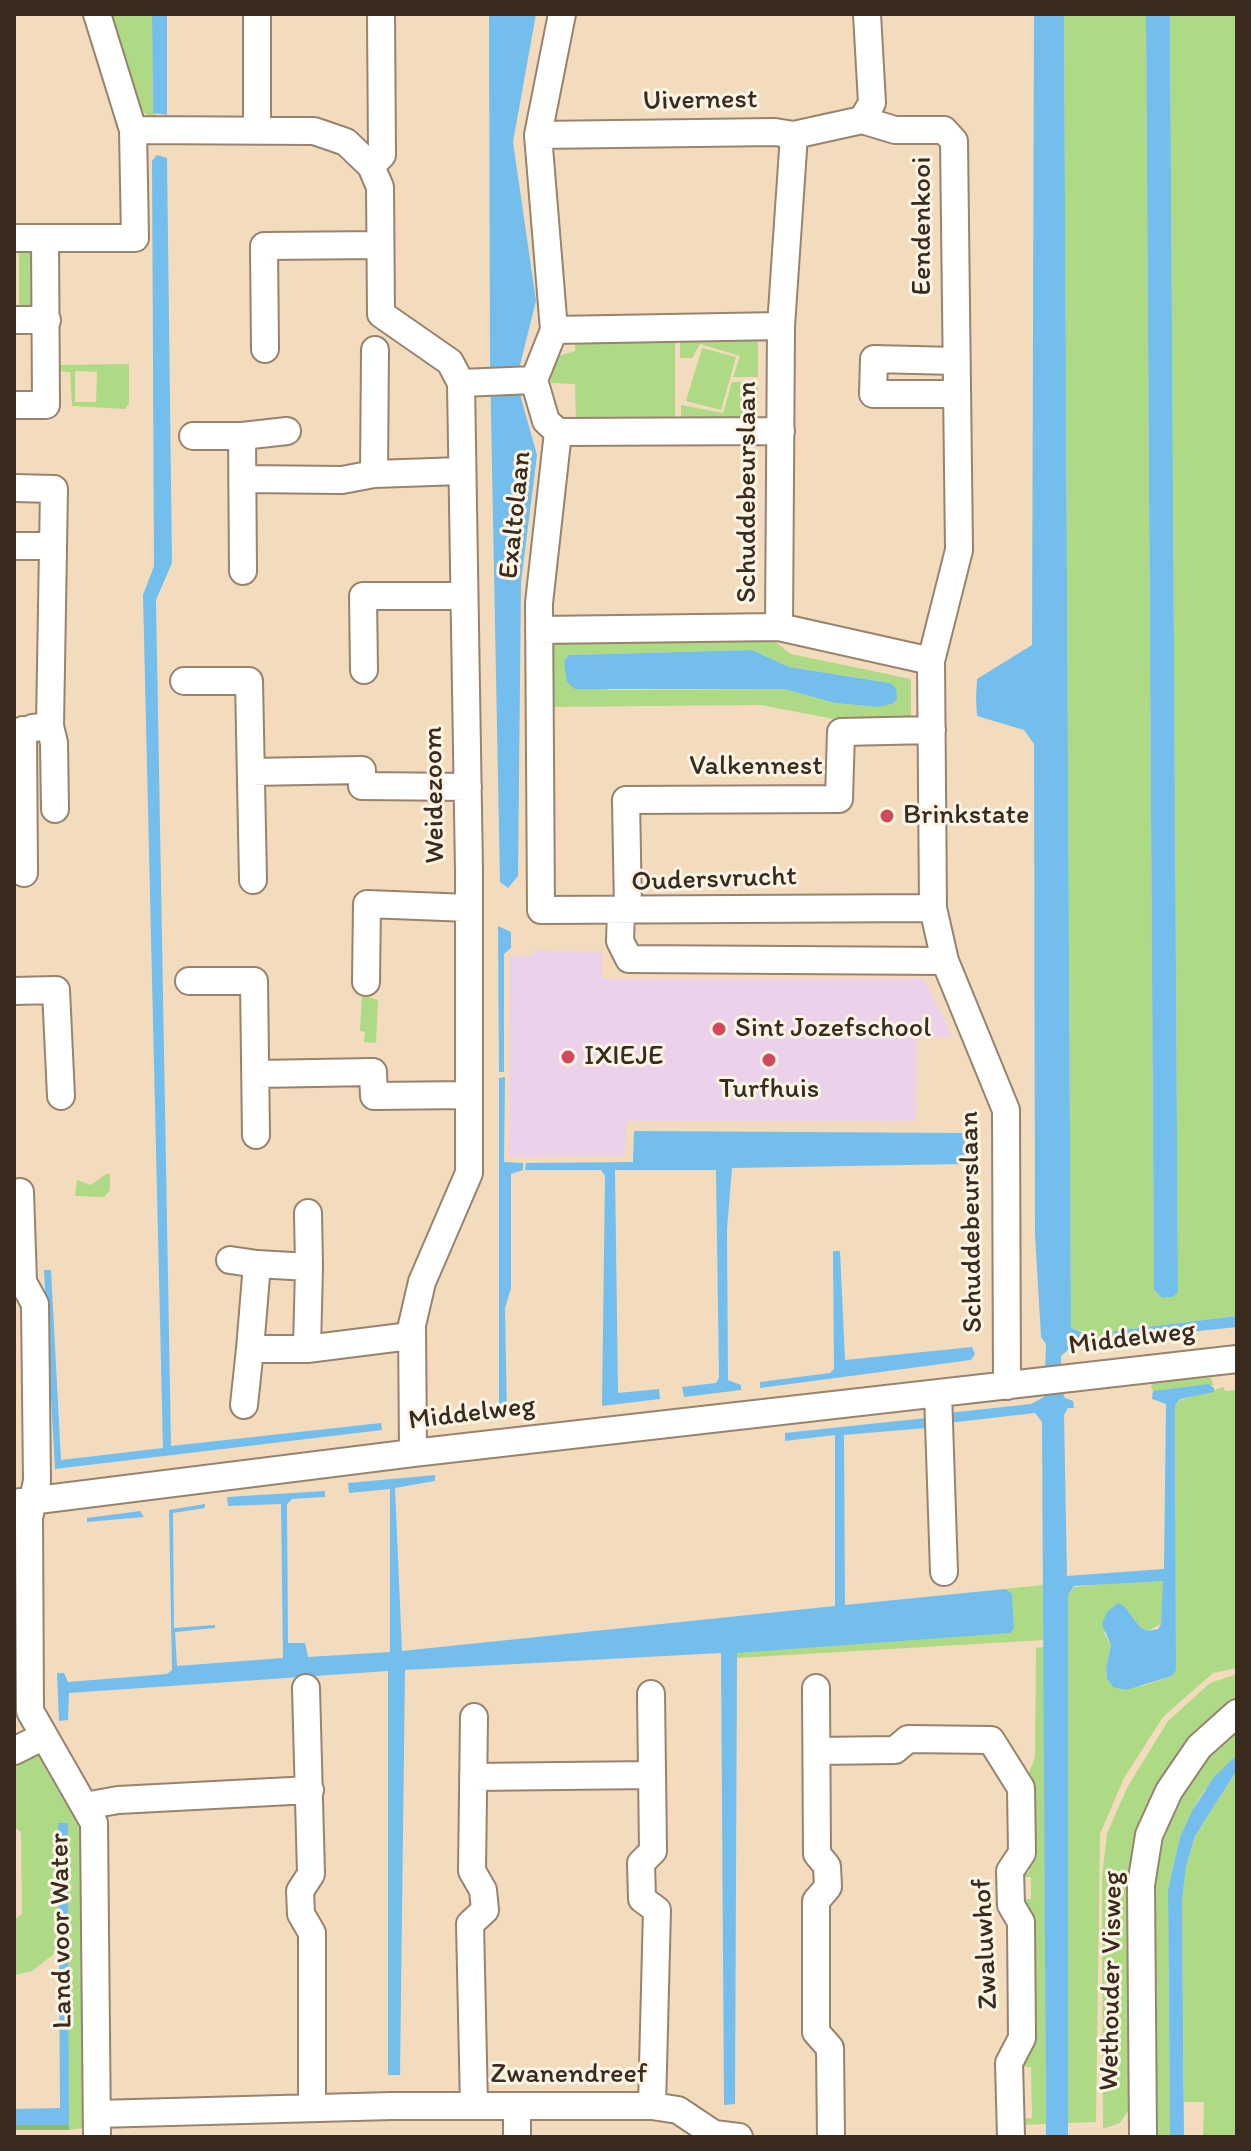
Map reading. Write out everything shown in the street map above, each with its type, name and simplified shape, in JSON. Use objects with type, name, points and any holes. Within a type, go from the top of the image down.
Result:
[{"type":"street","points":[[14,238],[135,238],[133,130],[97,14]]},
{"type":"street","points":[[257,14],[257,123]]},
{"type":"street","points":[[371,166],[382,155],[381,14]]},
{"type":"street","points":[[133,130],[314,131],[346,142],[371,166],[380,187],[381,314],[474,382],[528,380],[554,330],[538,135],[562,14]]},
{"type":"street","points":[[862,120],[872,103],[867,14]]},
{"type":"street","name":"Uivernest","points":[[538,135],[775,132],[794,135],[862,120]]},
{"type":"street","name":"Eendenkooi","points":[[862,120],[895,130],[944,130],[954,141],[959,550],[931,661]]},
{"type":"street","name":"Schuddebeurslaan","points":[[794,135],[781,326],[779,627],[931,661],[933,908],[945,961],[1006,1110],[1007,1386]]},
{"type":"street","points":[[14,405],[46,405],[45,238]]},
{"type":"street","points":[[265,349],[264,246],[380,245]]},
{"type":"street","points":[[14,320],[47,320]]},
{"type":"street","points":[[554,330],[781,326]]},
{"type":"street","points":[[374,474],[375,350]]},
{"type":"street","points":[[955,394],[873,394],[874,359],[956,361]]},
{"type":"street","name":"Exaltolaan","points":[[528,380],[546,421],[558,432],[539,603],[541,910],[624,911]]},
{"type":"street","name":"Weidezoom","points":[[413,1453],[410,1336],[422,1282],[469,1173],[468,787],[461,471],[474,382]]},
{"type":"street","points":[[193,436],[242,436],[287,431]]},
{"type":"street","points":[[558,432],[781,431]]},
{"type":"street","points":[[242,436],[243,571]]},
{"type":"street","points":[[244,479],[342,480],[374,474],[461,471]]},
{"type":"street","points":[[14,488],[54,489],[50,726],[54,743],[55,809]]},
{"type":"street","points":[[14,546],[52,546]]},
{"type":"street","points":[[364,670],[363,596],[463,596]]},
{"type":"street","points":[[539,630],[779,627]]},
{"type":"street","points":[[184,681],[249,681],[253,872]]},
{"type":"street","points":[[24,873],[19,730],[50,726]]},
{"type":"street","name":"Valkennest","points":[[624,911],[626,800],[839,799],[841,732],[932,730]]},
{"type":"street","points":[[251,772],[362,770],[362,786],[468,787]]},
{"type":"street","points":[[366,982],[367,904],[469,908]]},
{"type":"street","name":"Oudersvrucht","points":[[933,908],[624,911],[620,941],[629,959],[945,961]]},
{"type":"street","points":[[189,981],[254,981],[256,1135]]},
{"type":"street","points":[[14,991],[56,990],[61,1096]]},
{"type":"street","points":[[256,1074],[373,1072],[374,1096],[467,1095]]},
{"type":"street","name":"Land voor Water","points":[[20,1192],[23,1282],[35,1304],[37,1481],[24,1502],[29,1518],[30,1711],[94,1823],[97,2126]]},
{"type":"street","points":[[307,1349],[308,1213]]},
{"type":"street","points":[[230,1260],[309,1267]]},
{"type":"street","points":[[244,1405],[257,1264]]},
{"type":"street","points":[[250,1349],[307,1349],[410,1336]]},
{"type":"street","name":"Middelweg","points":[[24,1502],[413,1453],[1237,1359]]},
{"type":"street","points":[[938,1393],[944,1572]]},
{"type":"street","points":[[306,1688],[311,1874],[300,1891],[301,1914],[312,1933],[312,2108]]},
{"type":"street","points":[[816,1688],[817,1854],[827,1866],[828,1887],[816,1901],[816,2032],[830,2048],[831,2137]]},
{"type":"street","points":[[651,1694],[653,1851],[641,1863],[642,1899],[657,1910],[652,2106]]},
{"type":"street","name":"Wethouder Visweg","points":[[1143,2137],[1141,1885],[1149,1835],[1169,1791],[1199,1747],[1237,1713]]},
{"type":"street","points":[[474,1717],[472,1871],[483,1890],[485,1910],[470,1924],[474,2106]]},
{"type":"street","points":[[14,1751],[44,1736]]},
{"type":"street","name":"Zwaluwhof","points":[[817,1751],[895,1750],[908,1739],[991,1740],[1021,1788],[1022,1853],[1010,1871],[1011,1905],[1021,1922],[1022,2038],[1009,2063],[1011,2137]]},
{"type":"street","points":[[473,1777],[652,1775]]},
{"type":"street","points":[[85,1806],[118,1800],[310,1790]]},
{"type":"street","name":"Zwanendreef","points":[[97,2126],[312,2108],[652,2106],[678,2110],[714,2134],[739,2137]]},
{"type":"street","points":[[517,2107],[517,2137]]},
{"type":"shaded area","points":[[537,950],[602,952],[602,979],[924,979],[953,1037],[917,1039],[916,1121],[626,1121],[625,1156],[509,1157],[510,956],[530,956]]},
{"type":"green space","points":[[107,14],[152,14],[153,112],[157,115],[157,123],[138,108]]},
{"type":"green space","points":[[1064,14],[1146,14],[1154,1290],[1162,1298],[1172,1297],[1178,1292],[1170,14],[1237,14],[1237,1316],[1114,1331],[1115,1340],[1086,1343],[1089,1339],[1084,1332],[1071,1328]]},
{"type":"green space","points":[[33,249],[34,310],[19,311],[19,250]]},
{"type":"green space","points":[[758,334],[758,377],[733,377],[740,356],[700,344],[692,358],[680,358],[680,335]]},
{"type":"green space","points":[[675,335],[675,425],[576,425],[575,384],[551,383],[551,371],[558,356],[575,351],[575,336]]},
{"type":"green space","points":[[702,348],[736,357],[721,410],[686,401]]},
{"type":"green space","points":[[129,364],[129,403],[125,409],[72,406],[70,372],[57,371],[56,365]],"holes":[[[75,371],[97,372],[96,402],[75,402]]]},
{"type":"green space","points":[[732,382],[758,382],[758,424],[681,425],[681,405],[723,413]]},
{"type":"green space","points":[[765,634],[791,654],[911,679],[911,719],[839,720],[761,705],[549,707],[550,636]],"holes":[[[752,650],[789,667],[890,683],[878,707],[835,703],[784,689],[608,690],[564,661],[569,655]]]},
{"type":"green space","points":[[362,995],[378,1000],[376,1043],[364,1042],[365,1032],[360,1031]]},
{"type":"green space","points":[[110,1174],[110,1190],[104,1197],[75,1196],[77,1180],[91,1185]]},
{"type":"green space","points":[[1207,1371],[1214,1385],[1153,1391],[1151,1387],[1154,1377]]},
{"type":"green space","points":[[1224,1387],[1225,1391],[1237,1390],[1237,1668],[1213,1673],[1163,1717],[1124,1778],[1100,1834],[1096,2122],[1068,2123],[1068,1595],[1074,1587],[1157,1579],[1164,1582],[1161,1624],[1148,1631],[1140,1627],[1125,1607],[1104,1633],[1111,1645],[1106,1668],[1107,1679],[1113,1687],[1142,1686],[1172,1676],[1176,1669],[1175,1406],[1180,1400]]},
{"type":"green space","points":[[14,1541],[16,1543],[15,1697],[14,1697]]},
{"type":"green space","points":[[1043,1585],[1044,1640],[737,1658],[737,1652],[1014,1628],[1012,1595],[1005,1589]]},
{"type":"green space","points":[[1044,1647],[1046,2124],[1020,2125],[1019,2119],[1032,2118],[1031,2067],[1018,2066],[1021,2059],[1030,2057],[1029,1905],[1022,1904],[1018,1899],[1031,1899],[1031,1877],[1018,1877],[1029,1872],[1029,1773],[1035,1757],[1036,1648]]},
{"type":"green space","points":[[1237,1674],[1237,1701],[1150,1809],[1133,2103],[1120,2123],[1103,2129],[1102,1877],[1107,1833],[1128,1786],[1168,1721],[1210,1683]]},
{"type":"green space","points":[[1237,1730],[1237,1755],[1203,1792],[1192,1811],[1180,1837],[1168,1888],[1170,2137],[1152,2137],[1153,1887],[1156,1861],[1178,1800],[1203,1763]]},
{"type":"green space","points":[[37,1751],[76,1819],[83,1842],[83,2128],[69,2130],[68,1824],[58,1824],[59,1950],[32,1971],[14,1975],[14,1920],[22,1914],[21,1832],[14,1827],[14,1760]]},
{"type":"green space","points":[[1237,1770],[1237,2137],[1203,2137],[1204,2102],[1184,2102],[1182,1901],[1186,1866],[1195,1836]]},
{"type":"green space","points":[[14,2125],[69,2125],[69,2130],[14,2130]]},
{"type":"water","points":[[152,14],[167,14],[167,115],[153,113]]},
{"type":"water","points":[[489,14],[536,14],[513,142],[536,301],[518,373],[521,398],[537,455],[521,582],[518,876],[508,888],[500,882],[490,363]]},
{"type":"water","points":[[1034,14],[1064,14],[1071,1328],[1089,1335],[1086,1343],[1070,1348],[1061,1356],[1062,1391],[1065,1398],[1073,1401],[1074,1408],[1068,1408],[1064,1415],[1067,1576],[1164,1569],[1166,1404],[1152,1399],[1153,1391],[1209,1384],[1214,1388],[1214,1392],[1180,1399],[1175,1406],[1176,1670],[1172,1676],[1126,1690],[1113,1687],[1107,1679],[1111,1645],[1102,1624],[1107,1612],[1118,1603],[1125,1607],[1140,1627],[1148,1631],[1158,1629],[1161,1624],[1163,1581],[1074,1586],[1068,1595],[1068,2137],[1046,2137],[1042,1422],[1035,1413],[948,1423],[948,1413],[1031,1404],[1044,1397],[1046,1344],[1041,1337],[1035,1234],[1034,744],[1024,730],[977,716],[976,698],[977,679],[1032,645]]},
{"type":"water","points":[[1146,14],[1170,14],[1178,1292],[1173,1297],[1162,1298],[1154,1290]]},
{"type":"water","points":[[157,155],[167,158],[172,563],[156,600],[171,1446],[381,1423],[382,1430],[55,1469],[44,1270],[51,1270],[61,1460],[163,1448],[143,595],[154,566],[152,161]]},
{"type":"water","points":[[752,650],[789,667],[890,683],[896,688],[897,698],[894,703],[878,707],[835,703],[784,689],[575,689],[567,682],[564,661],[569,655]]},
{"type":"water","points":[[498,926],[511,932],[511,948],[504,954],[504,1072],[499,1072]]},
{"type":"water","points":[[505,1077],[504,1162],[523,1163],[523,1170],[511,1174],[511,1288],[505,1308],[507,1417],[433,1422],[431,1416],[499,1409],[499,1078]]},
{"type":"water","points":[[634,1131],[965,1133],[965,1164],[732,1168],[727,1229],[728,1380],[741,1385],[741,1390],[684,1397],[682,1387],[716,1383],[719,1378],[716,1170],[615,1170],[618,1393],[659,1389],[660,1399],[602,1406],[605,1176],[601,1170],[525,1170],[526,1163],[633,1162]]},
{"type":"water","points":[[833,1251],[840,1251],[845,1360],[972,1347],[975,1354],[971,1360],[760,1388],[760,1382],[830,1373],[834,1369]]},
{"type":"water","points":[[1237,1316],[1237,1327],[1115,1340],[1114,1331]]},
{"type":"water","points":[[926,1418],[926,1428],[844,1435],[845,1605],[1005,1589],[1012,1594],[1014,1628],[1010,1633],[737,1653],[735,2104],[724,2105],[721,1653],[405,1670],[400,2075],[388,2075],[388,1671],[69,1693],[68,1720],[59,1721],[57,1673],[64,1673],[68,1682],[167,1674],[172,1670],[169,1510],[205,1504],[205,1508],[173,1513],[174,1628],[215,1625],[215,1628],[175,1632],[177,1666],[283,1658],[281,1504],[228,1506],[227,1497],[325,1491],[325,1497],[292,1499],[287,1504],[288,1643],[305,1643],[308,1657],[390,1652],[390,1489],[349,1493],[348,1483],[435,1475],[435,1481],[395,1488],[402,1651],[835,1606],[835,1435],[785,1441],[785,1433]]},
{"type":"water","points":[[140,1511],[144,1517],[87,1522],[87,1518]]},
{"type":"water","points":[[1237,1755],[1237,1770],[1195,1836],[1186,1866],[1182,1901],[1184,2137],[1170,2137],[1168,1889],[1180,1837],[1192,1811],[1214,1777]]},
{"type":"water","points":[[58,1823],[68,1823],[69,2125],[14,2125],[14,2109],[60,2108]]},
{"type":"place","name":"Brinkstate","points":[[887,816]]},
{"type":"place","name":"Sint Jozefschool","points":[[719,1029]]},
{"type":"place","name":"IXIEJE","points":[[568,1057]]},
{"type":"place","name":"Turfhuis","points":[[769,1060]]}]
